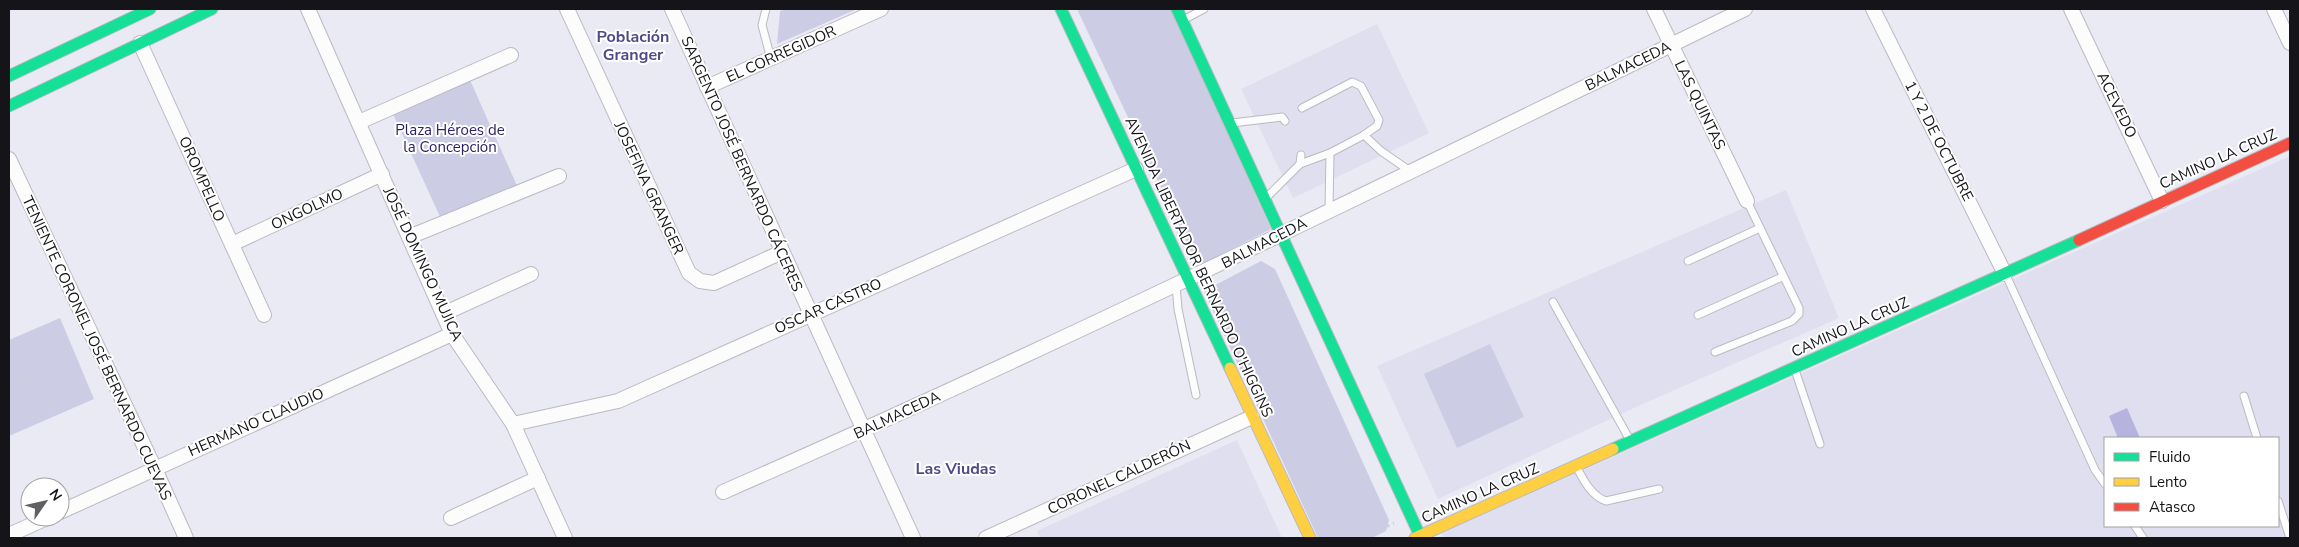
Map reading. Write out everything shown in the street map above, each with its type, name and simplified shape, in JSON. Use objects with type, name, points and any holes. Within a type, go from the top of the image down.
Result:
[{"type":"main road","points":[[9,76],[150,9]]},
{"type":"main road","points":[[9,106],[212,9]]},
{"type":"main road","name":"AVENIDA LIBERTADOR BERNARDO O'HIGGINS","points":[[1061,9],[1136,169],[1182,283],[1252,416],[1310,538]]},
{"type":"main road","points":[[1177,9],[1411,514],[1419,537]]},
{"type":"main road","name":"CAMINO LA CRUZ","points":[[1419,537],[2006,274],[2290,143]]},
{"type":"street","name":"JOSÉ DOMINGO MUJICA","points":[[308,9],[452,334],[513,424],[565,538]]},
{"type":"street","name":"JOSEFINA GRANGER","points":[[568,9],[689,273],[700,281],[714,283],[782,252]]},
{"type":"street","name":"SARGENTO JOSÉ BERNARDO CÁCERES","points":[[672,9],[913,538]]},
{"type":"street","name":"EL CORREGIDOR","points":[[707,87],[881,9]]},
{"type":"street","name":"LAS QUINTAS","points":[[1654,9],[1747,201]]},
{"type":"street","name":"BALMACEDA","points":[[723,492],[863,430],[1182,283],[1745,9]]},
{"type":"street","name":"1 Y 2 DE OCTUBRE","points":[[1873,9],[2006,274]]},
{"type":"street","name":"ACEVEDO","points":[[2071,9],[2162,201]]},
{"type":"street","points":[[2274,9],[2290,43]]},
{"type":"street","name":"OROMPELLO","points":[[140,43],[264,315]]},
{"type":"street","points":[[359,122],[511,55]]},
{"type":"street","name":"TENIENTE CORONEL JOSÉ BERNARDO CUEVAS","points":[[9,158],[186,538]]},
{"type":"street","name":"OSCAR CASTRO","points":[[513,424],[618,401],[1136,169]]},
{"type":"street","name":"ONGOLMO","points":[[232,244],[382,174]]},
{"type":"street","points":[[409,237],[559,176]]},
{"type":"street","points":[[443,314],[531,274]]},
{"type":"street","name":"HERMANO CLAUDIO","points":[[70,507],[452,334]]},
{"type":"street","name":"CORONEL CALDERÓN","points":[[986,538],[1252,416]]},
{"type":"street","points":[[451,518],[538,478]]},
{"type":"street","points":[[9,535],[26,527]]},
{"type":"lane","points":[[766,9],[762,25],[771,59]]},
{"type":"lane","points":[[1183,21],[1204,9]]},
{"type":"lane","points":[[1265,199],[1300,164],[1330,153],[1364,135],[1379,124],[1361,86],[1352,82],[1302,108]]},
{"type":"lane","points":[[1230,124],[1285,118]]},
{"type":"lane","points":[[1364,135],[1381,151],[1410,171]]},
{"type":"lane","points":[[1329,210],[1330,153]]},
{"type":"lane","points":[[1300,164],[1301,156]]},
{"type":"lane","points":[[1715,352],[1792,321],[1799,314],[1799,308],[1747,201]]},
{"type":"lane","points":[[1688,261],[1760,228]]},
{"type":"lane","points":[[2006,274],[2095,470],[2104,483]]},
{"type":"lane","points":[[1698,315],[1782,276]]},
{"type":"lane","points":[[1182,283],[1178,309],[1196,395]]},
{"type":"lane","points":[[1553,302],[1631,442]]},
{"type":"lane","points":[[1794,368],[1820,444]]},
{"type":"lane","points":[[2244,396],[2257,437]]},
{"type":"lane","points":[[1576,466],[1592,491],[1600,499],[1611,500],[1659,489]]},
{"type":"lane","points":[[2279,504],[2290,538]]},
{"type":"lane","points":[[2136,527],[2144,538]]},
{"type":"path","points":[[9,386],[28,378]]},
{"type":"path","points":[[1364,538],[1411,514]]},
{"type":"shaded area","points":[[1377,24],[1429,133],[1293,198],[1241,89]]},
{"type":"shaded area","points":[[2290,156],[2290,538],[1444,538],[1442,533]]},
{"type":"shaded area","points":[[1786,190],[1839,318],[1645,403],[1438,499],[1377,366]]},
{"type":"shaded area","points":[[1237,440],[1282,538],[1040,538],[1037,531]]},
{"type":"green space","points":[[786,9],[857,9],[777,44],[780,11]]},
{"type":"green space","points":[[1077,9],[1171,9],[1271,229],[1198,266]]},
{"type":"green space","name":"Plaza Héroes de la Concepción","points":[[470,80],[518,188],[442,221],[393,114]]},
{"type":"green space","points":[[1261,261],[1275,269],[1389,520],[1386,531],[1372,538],[1318,538],[1204,291]]},
{"type":"green space","points":[[60,318],[94,399],[9,436],[9,340]]},
{"type":"green space","points":[[1490,344],[1524,417],[1457,448],[1424,374]]},
{"type":"water","points":[[2127,408],[2140,437],[2118,437],[2109,416]]},
{"type":"traffic: fast","points":[[9,76],[150,9]]},
{"type":"traffic: fast","points":[[9,106],[212,9]]},
{"type":"traffic: fast","points":[[1061,9],[1230,368]]},
{"type":"traffic: fast","points":[[1177,9],[1421,538]]},
{"type":"traffic: fast","points":[[1613,449],[2079,240]]},
{"type":"traffic: slow","points":[[1230,368],[1310,538]]},
{"type":"traffic: slow","points":[[1415,538],[1613,449]]},
{"type":"traffic: jam","points":[[2079,240],[2290,143]]},
{"type":"district","name":"Población Granger","points":[[633,45]]},
{"type":"district","name":"Las Viudas","points":[[956,468]]}]
